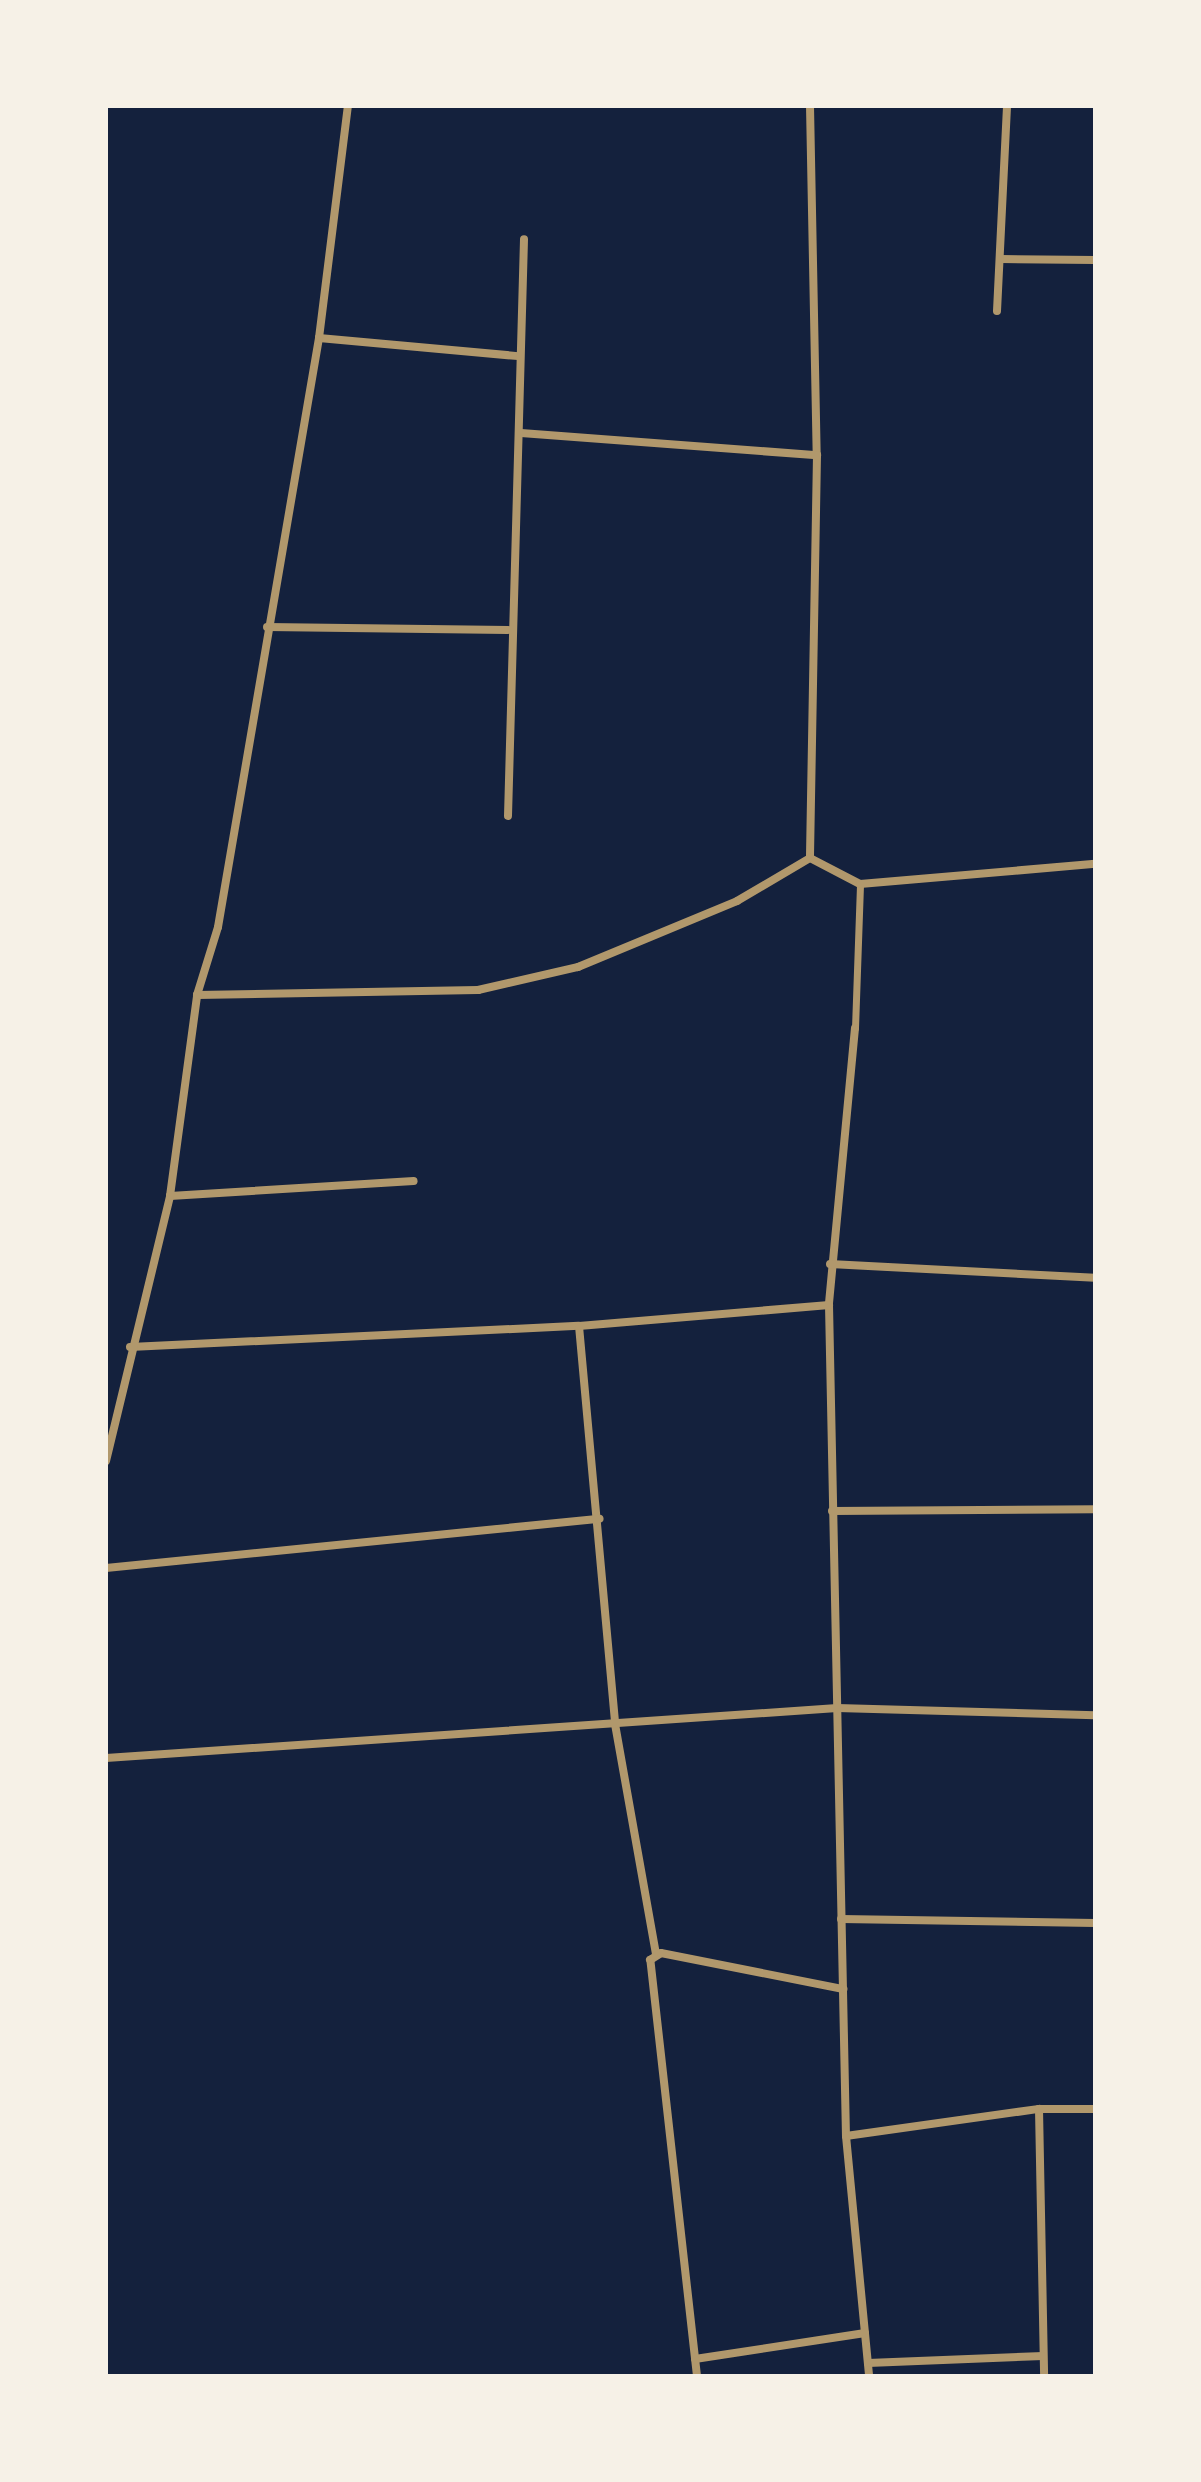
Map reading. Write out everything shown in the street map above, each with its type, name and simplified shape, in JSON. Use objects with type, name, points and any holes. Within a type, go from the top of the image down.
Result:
[{"type":"street","points":[[106,1461],[130,1347],[170,1196],[197,995],[218,927],[267,627],[319,338],[347,136],[348,106]]},
{"type":"street","points":[[810,106],[817,455],[810,858]]},
{"type":"street","points":[[997,311],[1007,106]]},
{"type":"street","points":[[508,816],[508,630],[521,433],[518,356],[524,239]]},
{"type":"street","points":[[1001,259],[1095,260]]},
{"type":"street","points":[[319,338],[518,356]]},
{"type":"street","points":[[521,433],[817,455]]},
{"type":"street","points":[[267,627],[508,630]]},
{"type":"street","points":[[810,858],[860,884],[1095,864]]},
{"type":"street","points":[[197,995],[478,990],[550,974],[737,901],[810,858]]},
{"type":"street","points":[[860,884],[855,1028],[830,1264],[829,1305],[846,2136],[869,2376]]},
{"type":"street","points":[[170,1196],[414,1181]]},
{"type":"street","points":[[830,1264],[1095,1278]]},
{"type":"street","points":[[130,1347],[579,1326],[829,1305]]},
{"type":"street","points":[[579,1326],[600,1519],[615,1724],[658,1954],[650,1975],[697,2376]]},
{"type":"street","points":[[832,1511],[1095,1509]]},
{"type":"street","points":[[106,1568],[600,1519]]},
{"type":"street","points":[[106,1758],[837,1708],[1095,1715]]},
{"type":"street","points":[[841,1919],[1095,1923]]},
{"type":"street","points":[[658,1954],[843,1989]]},
{"type":"street","points":[[846,2136],[1039,2109],[1095,2109]]},
{"type":"street","points":[[1039,2109],[1044,2376]]},
{"type":"street","points":[[695,2359],[865,2333]]},
{"type":"street","points":[[868,2363],[1043,2356]]}]
